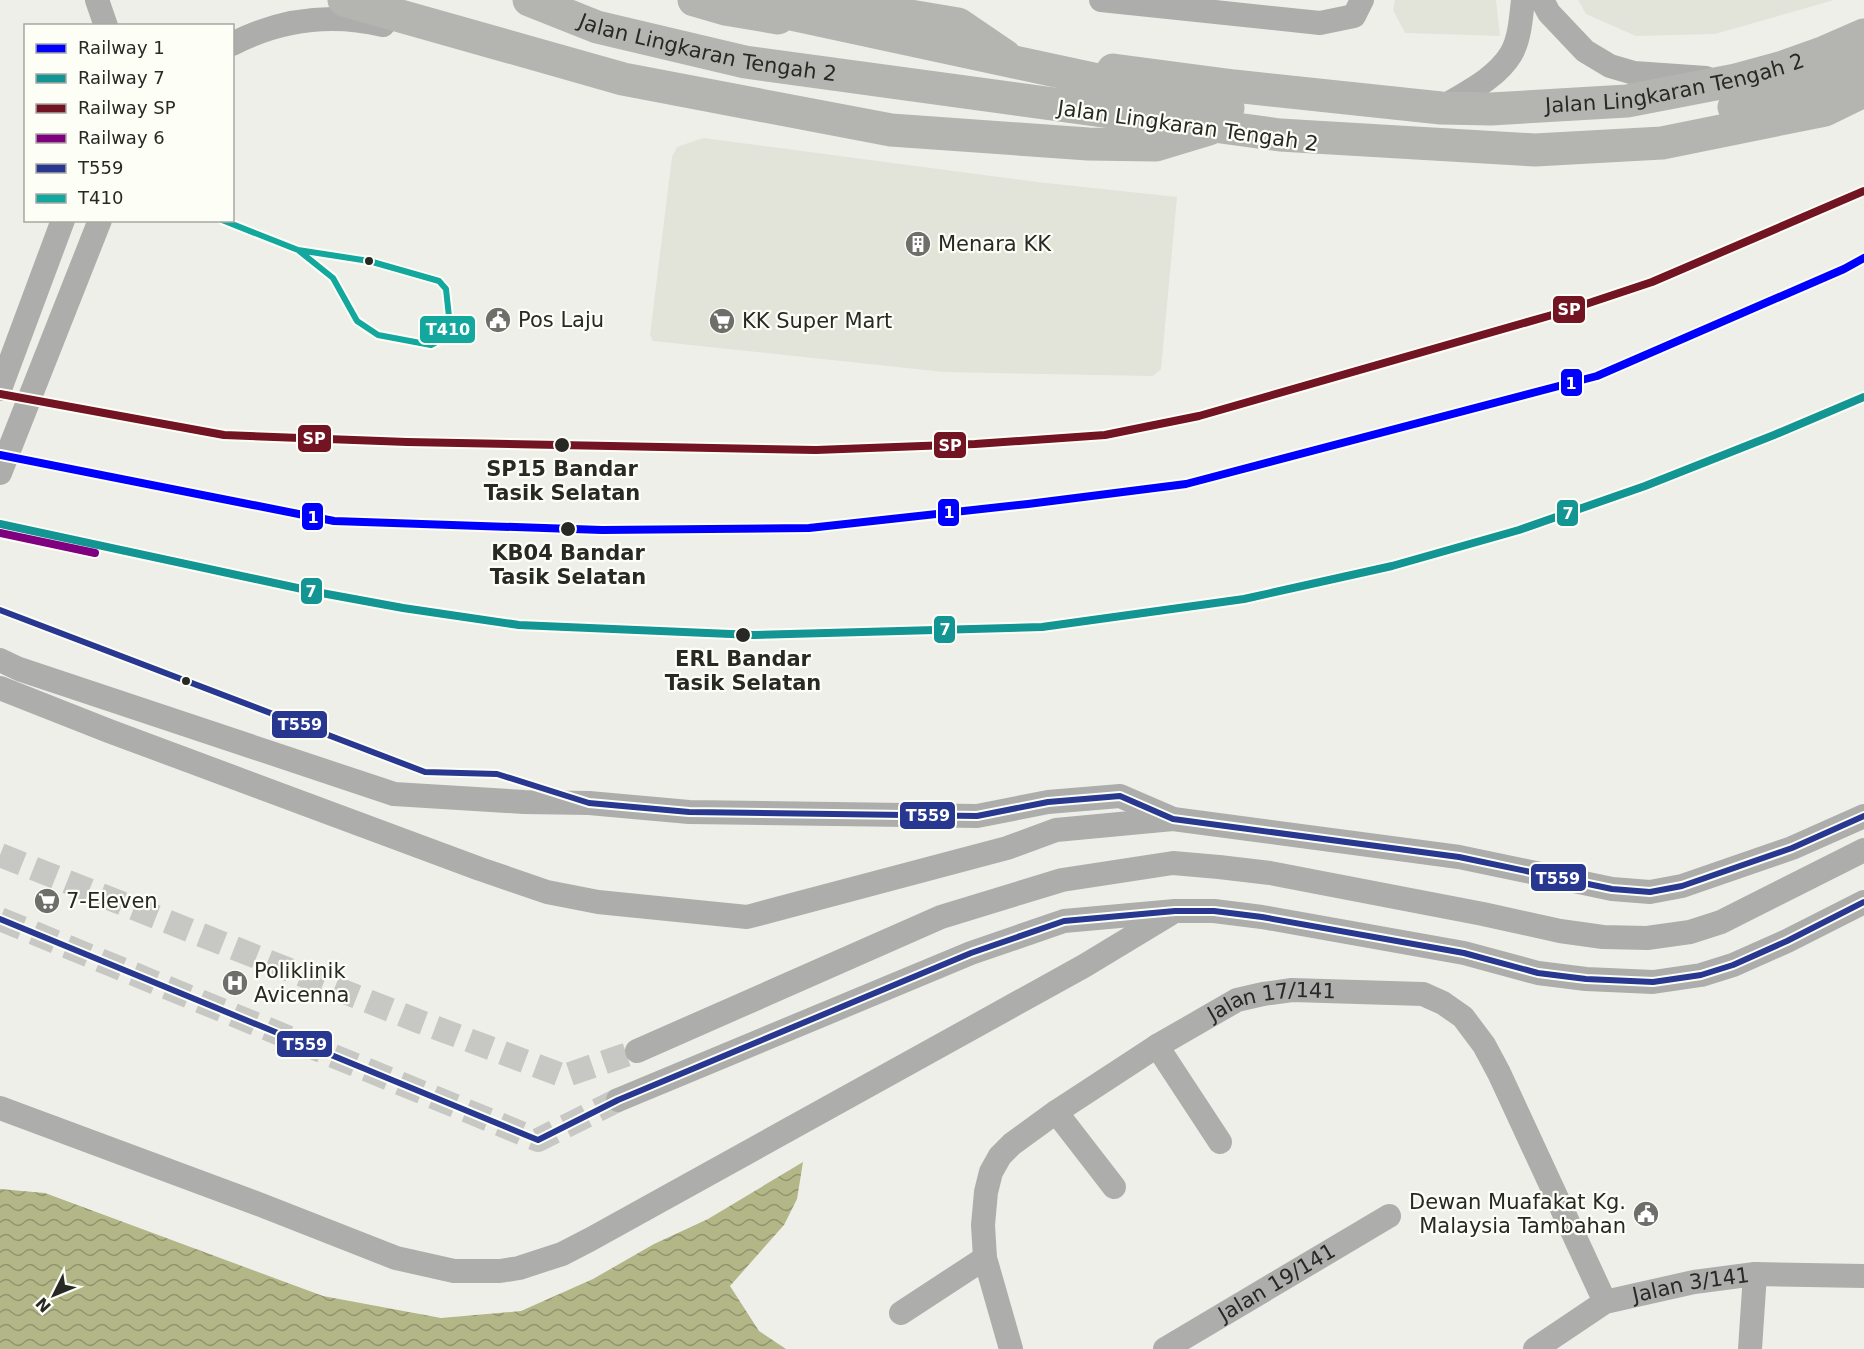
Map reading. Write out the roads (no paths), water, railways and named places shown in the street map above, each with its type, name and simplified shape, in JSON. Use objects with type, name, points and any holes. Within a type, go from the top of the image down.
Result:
[{"type":"highway","name":"Jalan Lingkaran Tengah 2","points":[[513,0],[647,43],[705,56],[925,90],[1479,163],[1596,157],[1714,141],[1752,132],[1864,92]]},
{"type":"highway","points":[[529,0],[597,27],[745,62],[1280,135],[1535,150],[1662,143],[1825,110],[1864,92]]},
{"type":"highway","name":"Jalan Lingkaran Tengah 2","points":[[694,0],[725,9],[1005,56],[1234,86],[1441,108],[1491,109],[1627,101],[1736,80],[1780,68],[1864,35]]},
{"type":"highway","points":[[747,0],[773,10],[1283,120],[1532,131],[1657,125],[1812,88],[1864,65]]},
{"type":"highway","points":[[814,0],[958,24],[1005,56]]},
{"type":"highway","points":[[351,10],[623,79],[891,130],[1088,144],[1156,145],[1209,129]]},
{"type":"street","points":[[97,0],[105,24]]},
{"type":"street","points":[[1101,0],[1320,23],[1354,16],[1362,0]]},
{"type":"street","points":[[1441,108],[1485,80],[1500,68],[1512,53],[1520,29],[1523,0]]},
{"type":"street","points":[[1542,0],[1549,13],[1585,51],[1610,66],[1634,73],[1736,80]]},
{"type":"street","points":[[234,43],[276,25],[351,10]]},
{"type":"street","points":[[0,389],[62,222]]},
{"type":"street","points":[[0,473],[99,222]]},
{"type":"street","points":[[9,664],[394,794],[524,802],[589,802],[689,812],[977,816],[1047,802],[1120,796],[1173,819]]},
{"type":"street","points":[[9,664],[109,731]]},
{"type":"street","points":[[0,688],[109,731],[547,892],[598,902],[747,917],[1007,848],[1056,830],[1173,819],[1459,857],[1612,889],[1650,892],[1682,886],[1792,848],[1864,816]]},
{"type":"street","points":[[637,1051],[941,916],[1062,880],[1173,863],[1220,867],[1270,873],[1560,931],[1603,937],[1647,938],[1690,932],[1721,922],[1864,850]]},
{"type":"street","points":[[618,1100],[971,953],[1064,921],[1175,911],[1214,911],[1262,917],[1464,953],[1538,973],[1586,979],[1653,982],[1701,975],[1733,965],[1864,902]]},
{"type":"street","points":[[0,1108],[396,1258],[454,1271],[500,1271],[519,1268],[562,1254],[1084,966],[1175,911]]},
{"type":"street","name":"Jalan 17/141","points":[[1011,1349],[985,1258],[983,1225],[986,1192],[991,1172],[1000,1155],[1056,1112],[1157,1046],[1237,1000],[1292,990],[1422,994],[1443,1003],[1463,1017],[1484,1045],[1499,1073],[1605,1302]]},
{"type":"street","points":[[1157,1046],[1220,1142]]},
{"type":"street","points":[[1056,1112],[1114,1187]]},
{"type":"street","name":"Jalan 19/141","points":[[1165,1349],[1389,1216]]},
{"type":"street","points":[[900,1312],[985,1258]]},
{"type":"street","points":[[1750,1349],[1755,1274]]},
{"type":"street","name":"Jalan 3/141","points":[[1535,1349],[1605,1302],[1694,1282],[1755,1274],[1864,1276]]},
{"type":"water","points":[[803,1162],[797,1199],[784,1225],[730,1286],[759,1331],[786,1349],[0,1349],[0,1189],[45,1193],[323,1296],[441,1318],[521,1311],[593,1279],[654,1244],[708,1219]]},
{"type":"tunnel","points":[[0,855],[418,1021],[564,1076],[637,1051]]},
{"type":"tunnel","points":[[0,919],[538,1140],[618,1100]]},
{"type":"rail line","name":"SP","points":[[0,394],[224,435],[407,442],[816,450],[975,444],[1105,435],[1199,416],[1559,313],[1652,282],[1864,191]]},
{"type":"rail line","name":"1","points":[[0,455],[334,521],[602,530],[809,528],[1186,484],[1597,376],[1844,269],[1864,258]]},
{"type":"rail line","name":"7","points":[[0,524],[316,592],[403,608],[519,625],[754,635],[1042,627],[1244,599],[1392,566],[1519,530],[1645,486],[1864,397]]},
{"type":"rail line","name":"6","points":[[0,533],[95,553]]},
{"type":"place","name":"Menara KK","points":[[918,244]]},
{"type":"place","name":"Pos Laju","points":[[498,320]]},
{"type":"place","name":"KK Super Mart","points":[[722,321]]},
{"type":"place","name":"SP15 Bandar Tasik Selatan","points":[[562,445]]},
{"type":"place","name":"KB04 Bandar Tasik Selatan","points":[[568,529]]},
{"type":"place","name":"ERL Bandar Tasik Selatan","points":[[743,635]]},
{"type":"place","name":"7-Eleven","points":[[47,901]]},
{"type":"place","name":"Poliklinik Avicenna","points":[[235,983]]},
{"type":"place","name":"Dewan Muafakat Kg. Malaysia Tambahan","points":[[1646,1214]]}]
